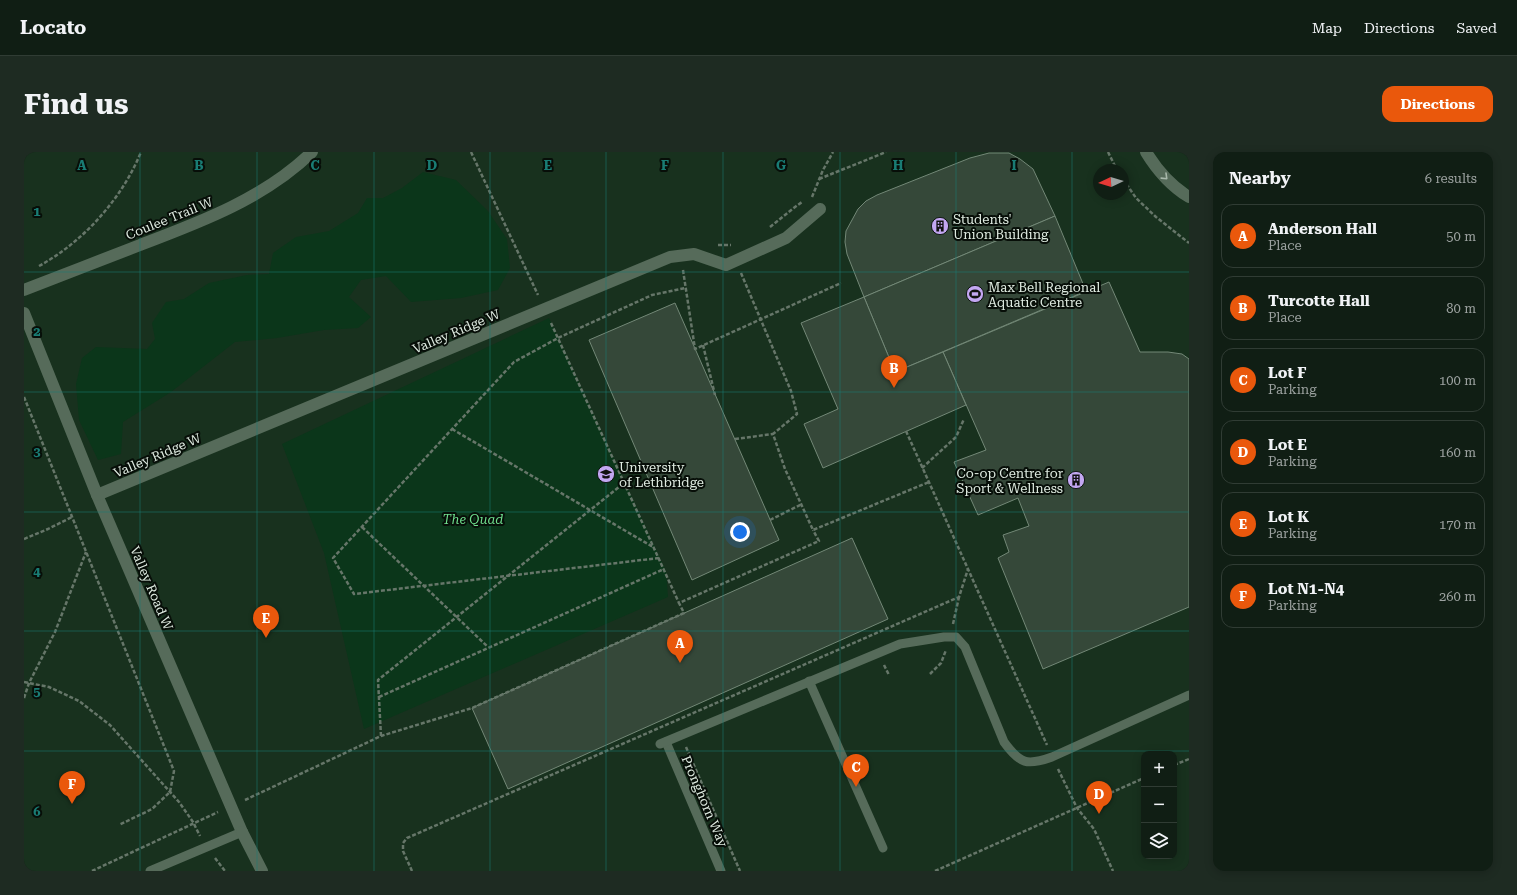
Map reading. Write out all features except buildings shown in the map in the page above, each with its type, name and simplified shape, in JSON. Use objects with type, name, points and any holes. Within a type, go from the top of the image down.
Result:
[{"type":"street","name":"Coulee Trail W","points":[[24,290],[188,227],[230,209],[299,165],[312,152]]},
{"type":"street","points":[[1146,152],[1156,169],[1179,191],[1189,197]]},
{"type":"street","name":"Valley Ridge W","points":[[97,495],[670,257],[694,254],[726,265],[786,238],[820,209]]},
{"type":"street","name":"Valley Road W","points":[[24,313],[97,495],[242,832],[262,871]]},
{"type":"lane","points":[[681,735],[900,644],[944,637],[956,637],[965,647],[1004,742],[1012,754],[1023,761],[1036,763],[1052,757],[1189,695]]},
{"type":"lane","points":[[809,682],[883,848]]},
{"type":"lane","name":"Pronghorn Way","points":[[681,735],[663,743],[721,871]]},
{"type":"lane","points":[[150,871],[242,832]]},
{"type":"path","points":[[37,267],[56,257],[97,221],[120,191],[142,152]]},
{"type":"path","points":[[92,871],[381,736],[472,708],[684,613],[545,309],[471,152]]},
{"type":"path","points":[[820,209],[812,197],[819,179],[833,152]]},
{"type":"path","points":[[819,179],[886,152]]},
{"type":"path","points":[[1108,152],[1114,164]]},
{"type":"path","points":[[1129,188],[1136,198],[1156,217],[1189,243]]},
{"type":"path","points":[[681,256],[695,349],[841,283]]},
{"type":"path","points":[[735,439],[773,434],[797,414],[791,391],[736,260]]},
{"type":"path","points":[[659,558],[354,594],[333,558],[514,362],[558,338],[652,295],[686,288]]},
{"type":"path","points":[[703,346],[715,395]]},
{"type":"path","points":[[24,397],[174,771],[170,792],[152,809],[119,825]]},
{"type":"path","points":[[922,468],[956,437],[964,419]]},
{"type":"path","points":[[452,429],[654,547]]},
{"type":"path","points":[[906,431],[1052,757],[1077,808],[1094,829],[1113,871]]},
{"type":"path","points":[[679,603],[819,541],[785,469],[773,434]]},
{"type":"path","points":[[813,530],[929,482]]},
{"type":"path","points":[[381,736],[378,680],[624,483]]},
{"type":"path","points":[[770,520],[802,504]]},
{"type":"path","points":[[24,539],[48,529],[72,516]]},
{"type":"path","points":[[362,527],[488,648]]},
{"type":"path","points":[[24,698],[29,683],[55,632],[86,552]]},
{"type":"path","points":[[379,697],[664,569]]},
{"type":"path","points":[[24,682],[49,686],[79,701],[110,726],[179,802],[194,824],[205,847]]},
{"type":"path","points":[[675,720],[740,871]]},
{"type":"path","points":[[1177,764],[1189,758]]},
{"type":"path","points":[[935,871],[1141,779]]},
{"type":"shaded area","name":"University of Lethbridge","points":[[24,152],[1189,152],[1189,871],[24,871]]},
{"type":"green space","points":[[423,172],[456,180],[488,211],[507,239],[510,268],[498,290],[461,298],[411,302],[386,276],[361,280],[349,297],[371,317],[358,328],[324,330],[277,338],[235,342],[171,392],[123,422],[121,454],[98,460],[79,420],[76,384],[82,358],[96,347],[147,349],[155,339],[152,323],[166,302],[184,299],[209,283],[247,275],[269,274],[273,253],[296,237],[329,231],[358,213],[367,198],[383,198],[402,188]]},
{"type":"green space","name":"The Quad","points":[[549,318],[666,571],[668,597],[364,729],[324,553],[282,444]]},
{"type":"place","name":"Students' Union Building","points":[[940,226]]},
{"type":"place","name":"Max Bell Regional Aquatic Centre","points":[[975,294]]},
{"type":"place","name":"Turcotte Hall","points":[[894,388]]},
{"type":"place","name":"University of Lethbridge","points":[[606,474]]},
{"type":"place","name":"Co-op Centre for Sport & Wellness","points":[[1076,480]]},
{"type":"place","name":"Lot K","points":[[266,638]]},
{"type":"place","name":"Anderson Hall","points":[[680,663]]},
{"type":"place","name":"Lot F","points":[[856,787]]},
{"type":"place","name":"Lot N1-N4","points":[[72,804]]},
{"type":"place","name":"Lot E","points":[[1099,814]]}]
